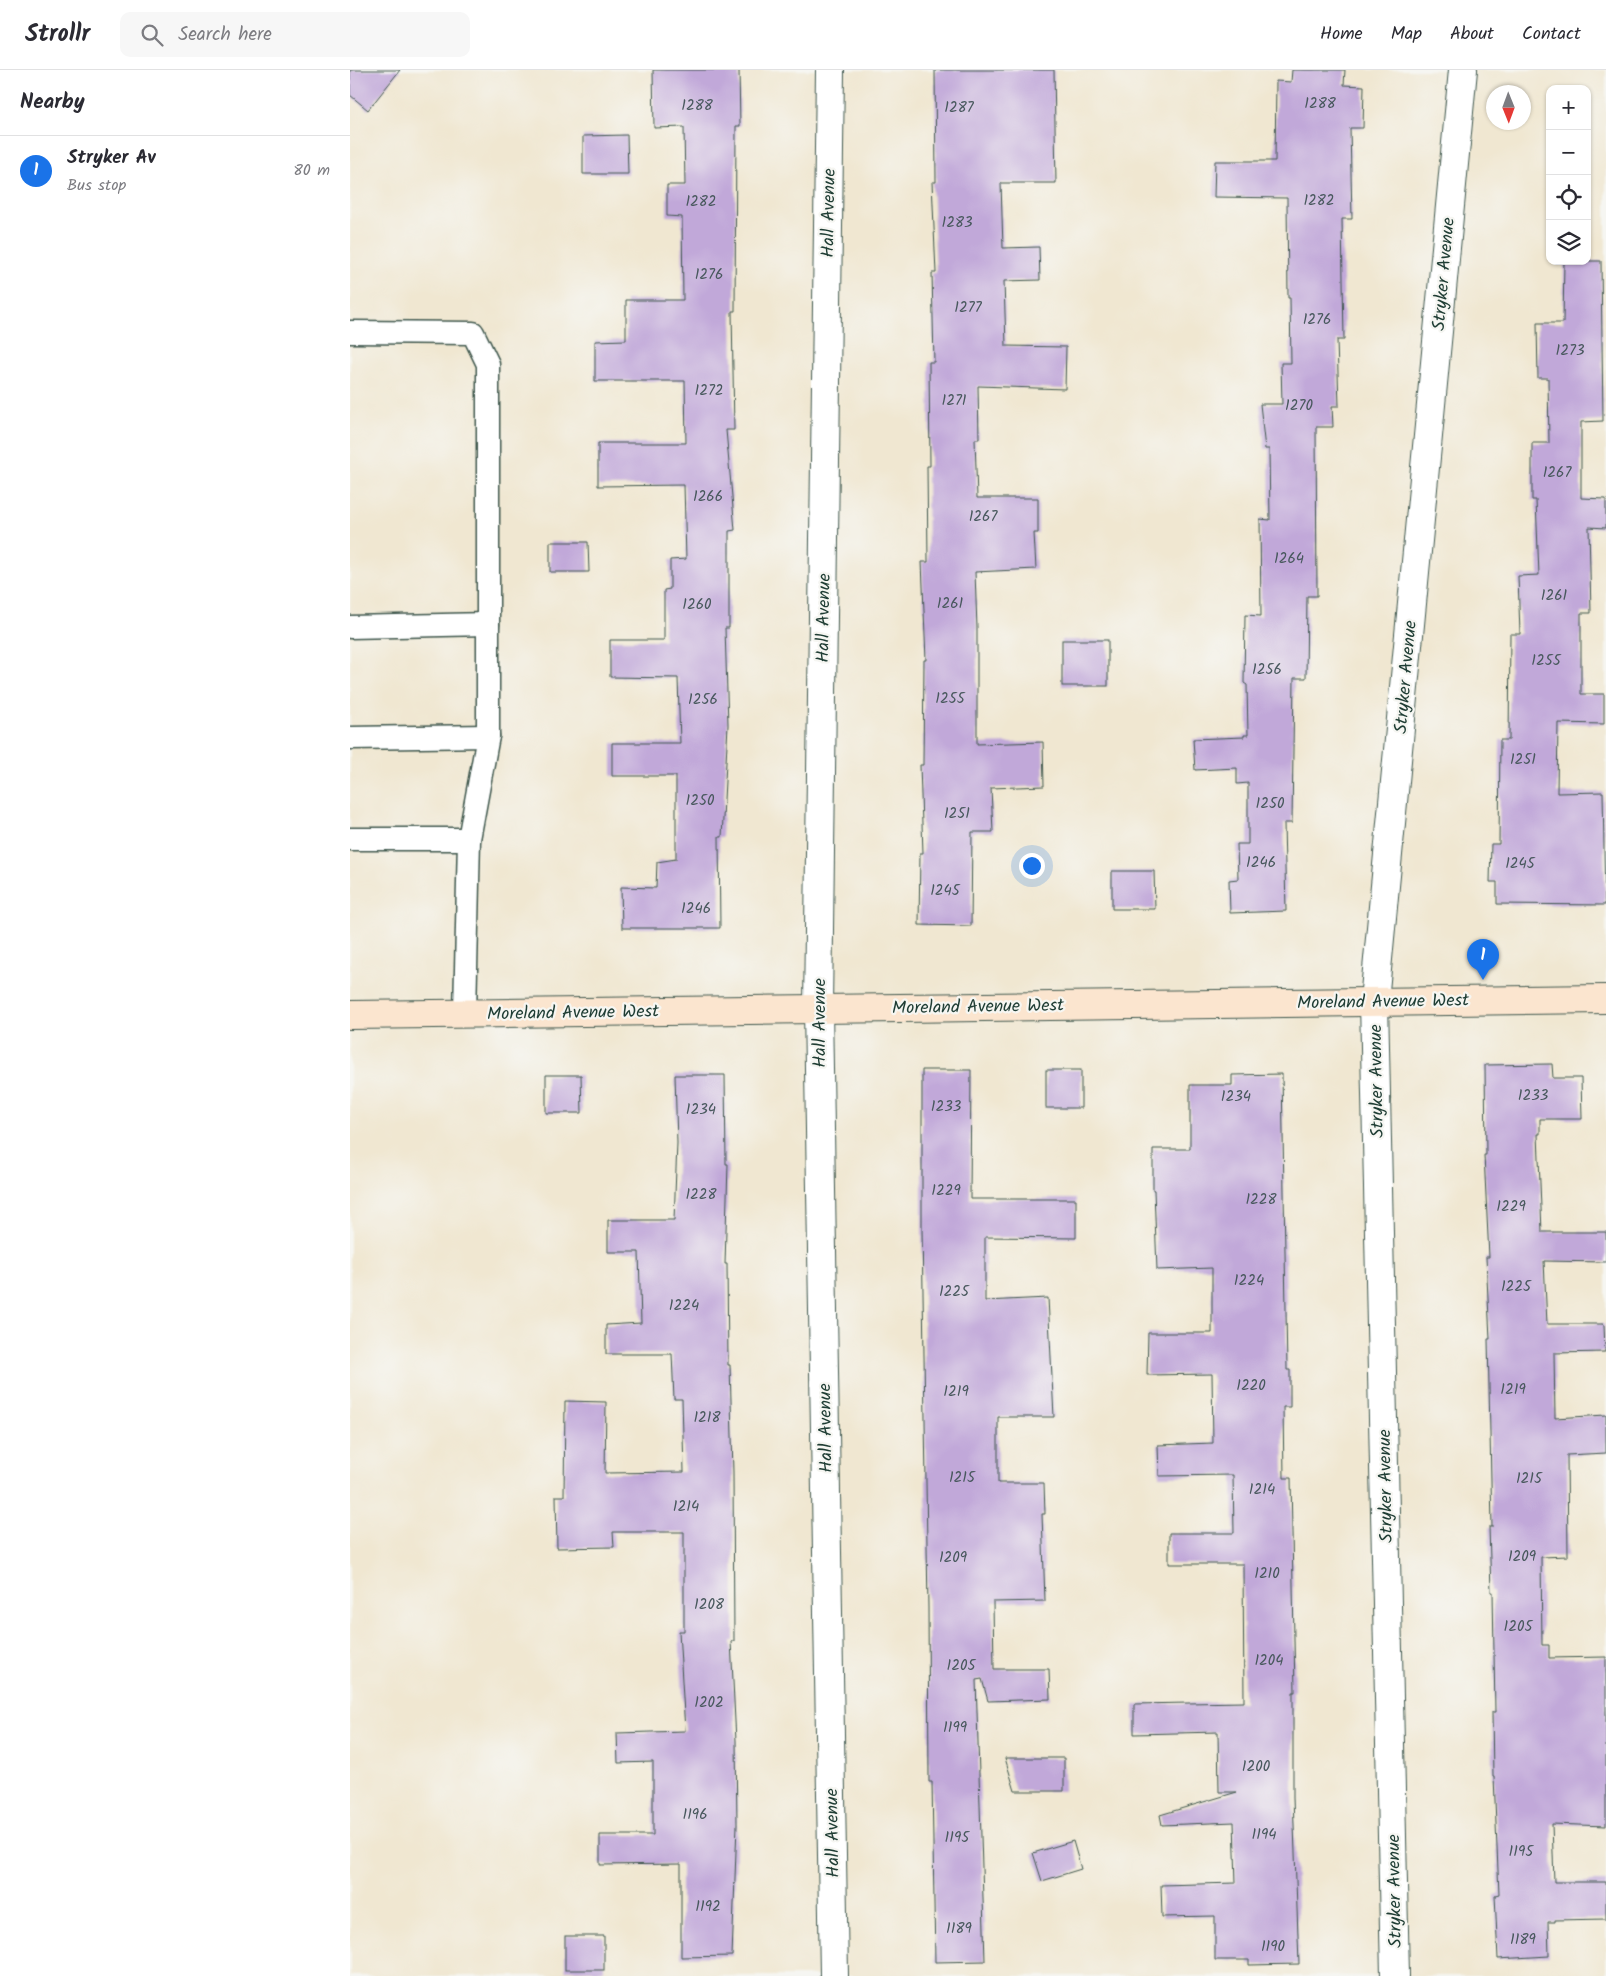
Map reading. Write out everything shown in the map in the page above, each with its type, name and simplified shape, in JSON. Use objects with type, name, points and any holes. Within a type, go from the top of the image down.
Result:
[{"type":"street","name":"Hall Avenue","points":[[830,70],[818,1008],[834,1976]]},
{"type":"street","name":"Stryker Avenue","points":[[1395,1976],[1374,1001],[1463,70]]},
{"type":"street","name":"Moreland Avenue West","points":[[350,1015],[1606,999]]},
{"type":"lane","points":[[350,332],[472,333],[488,364],[488,736],[470,838],[465,1013]]},
{"type":"lane","points":[[350,627],[488,624]]},
{"type":"lane","points":[[350,738],[488,736]]},
{"type":"lane","points":[[350,840],[470,838]]},
{"type":"building","points":[[350,70],[400,70],[368,110],[350,95]]},
{"type":"building","points":[[653,70],[739,70],[740,126],[736,126],[735,311],[732,311],[734,430],[726,430],[735,530],[729,531],[729,628],[725,628],[728,725],[722,837],[719,837],[720,928],[622,928],[621,887],[656,888],[657,862],[676,859],[676,776],[612,776],[612,743],[680,743],[678,678],[610,677],[610,640],[664,640],[664,590],[670,589],[670,560],[686,559],[684,485],[598,486],[598,443],[686,443],[685,381],[595,381],[595,341],[626,340],[626,300],[683,300],[682,217],[667,216],[667,185],[685,185],[684,127],[654,128]]},
{"type":"building","points":[[935,70],[1054,70],[1056,183],[1001,183],[1003,248],[1039,247],[1040,280],[1004,281],[1006,346],[1066,347],[1065,389],[978,386],[979,439],[975,439],[977,498],[1038,498],[1038,533],[1034,533],[1036,569],[975,572],[977,744],[1043,742],[1044,786],[991,788],[993,832],[972,832],[971,926],[919,925],[920,853],[923,853],[920,765],[923,765],[924,660],[926,660],[922,562],[928,562],[927,466],[930,466],[929,362],[934,362],[932,273],[936,273],[932,182],[936,182]]},
{"type":"building","points":[[1292,70],[1345,70],[1344,85],[1364,86],[1363,128],[1350,128],[1352,219],[1342,219],[1344,340],[1337,340],[1339,406],[1332,406],[1333,427],[1316,427],[1317,596],[1307,596],[1306,678],[1294,678],[1292,823],[1284,823],[1286,911],[1230,913],[1229,880],[1238,879],[1237,844],[1248,844],[1248,783],[1237,784],[1237,768],[1195,770],[1193,739],[1244,737],[1244,735],[1248,735],[1247,685],[1244,683],[1245,615],[1261,616],[1260,519],[1270,520],[1269,449],[1265,449],[1260,404],[1282,404],[1281,363],[1291,363],[1290,298],[1288,298],[1287,198],[1214,197],[1215,161],[1275,161],[1276,81],[1291,82]]},
{"type":"building","points":[[627,135],[628,174],[583,174],[583,136]]},
{"type":"building","points":[[1591,261],[1601,261],[1603,421],[1581,422],[1581,498],[1606,499],[1606,528],[1589,527],[1591,613],[1581,613],[1581,694],[1604,694],[1604,724],[1558,723],[1557,793],[1603,792],[1605,905],[1497,904],[1497,882],[1490,882],[1491,844],[1499,844],[1500,740],[1509,740],[1510,634],[1520,634],[1518,576],[1539,575],[1536,500],[1532,500],[1532,443],[1549,443],[1548,378],[1538,378],[1537,323],[1563,323],[1564,265],[1591,265]]},
{"type":"building","points":[[550,542],[588,542],[589,572],[550,572]]},
{"type":"building","points":[[1062,640],[1108,640],[1108,686],[1062,686]]},
{"type":"building","points":[[1112,871],[1154,871],[1155,909],[1112,909]]},
{"type":"building","points":[[1552,1064],[1553,1078],[1581,1078],[1582,1119],[1540,1119],[1540,1134],[1538,1134],[1542,1232],[1606,1232],[1606,1262],[1544,1261],[1547,1324],[1604,1324],[1605,1352],[1554,1353],[1555,1418],[1606,1415],[1606,1453],[1567,1455],[1568,1556],[1541,1557],[1542,1645],[1549,1645],[1549,1658],[1606,1657],[1606,1826],[1552,1824],[1554,1882],[1606,1882],[1606,1919],[1555,1920],[1555,1922],[1548,1922],[1549,1956],[1498,1959],[1495,1895],[1499,1894],[1492,1712],[1495,1712],[1493,1592],[1491,1592],[1489,1527],[1492,1527],[1488,1339],[1490,1339],[1486,1257],[1489,1257],[1484,1155],[1486,1155],[1485,1065]]},
{"type":"building","points":[[922,1070],[971,1070],[970,1199],[1076,1199],[1076,1238],[985,1237],[985,1301],[1048,1298],[1054,1417],[998,1417],[998,1483],[1044,1483],[1045,1514],[1042,1514],[1045,1601],[993,1602],[994,1669],[1049,1669],[1050,1699],[988,1701],[982,1679],[976,1680],[985,1961],[935,1962],[932,1782],[929,1782],[922,1229]]},
{"type":"building","points":[[1046,1070],[1081,1070],[1081,1108],[1046,1108]]},
{"type":"building","points":[[1282,1074],[1287,1370],[1290,1370],[1290,1407],[1283,1407],[1284,1478],[1291,1478],[1295,1692],[1293,1692],[1293,1797],[1299,1964],[1249,1965],[1249,1960],[1215,1960],[1215,1916],[1162,1917],[1161,1885],[1236,1883],[1234,1822],[1162,1825],[1160,1815],[1237,1792],[1219,1792],[1218,1732],[1134,1734],[1134,1704],[1244,1702],[1243,1564],[1169,1564],[1169,1533],[1234,1533],[1233,1475],[1159,1476],[1158,1445],[1213,1443],[1212,1374],[1147,1375],[1148,1333],[1212,1333],[1212,1268],[1157,1270],[1153,1149],[1190,1149],[1190,1085],[1232,1085],[1232,1075]]},
{"type":"building","points":[[546,1075],[581,1075],[582,1113],[546,1113]]},
{"type":"building","points":[[675,1075],[725,1075],[726,1164],[728,1164],[725,1264],[727,1264],[728,1365],[730,1365],[733,1472],[734,1641],[731,1641],[736,1741],[737,1825],[732,1956],[681,1957],[681,1864],[600,1865],[600,1835],[653,1835],[653,1762],[618,1763],[617,1733],[685,1731],[679,1631],[684,1631],[684,1532],[613,1532],[614,1547],[557,1548],[556,1496],[564,1496],[565,1401],[606,1402],[605,1473],[684,1472],[682,1399],[674,1399],[672,1354],[606,1354],[606,1325],[641,1323],[639,1252],[608,1252],[608,1220],[674,1220],[677,1143]]},
{"type":"building","points":[[1005,1758],[1064,1758],[1064,1791],[1015,1791]]},
{"type":"building","points":[[1073,1841],[1081,1869],[1042,1881],[1033,1853]]},
{"type":"building","points":[[565,1936],[604,1936],[604,1970],[565,1970]]},
{"type":"place","name":"Stryker Av","points":[[1483,980]]}]
